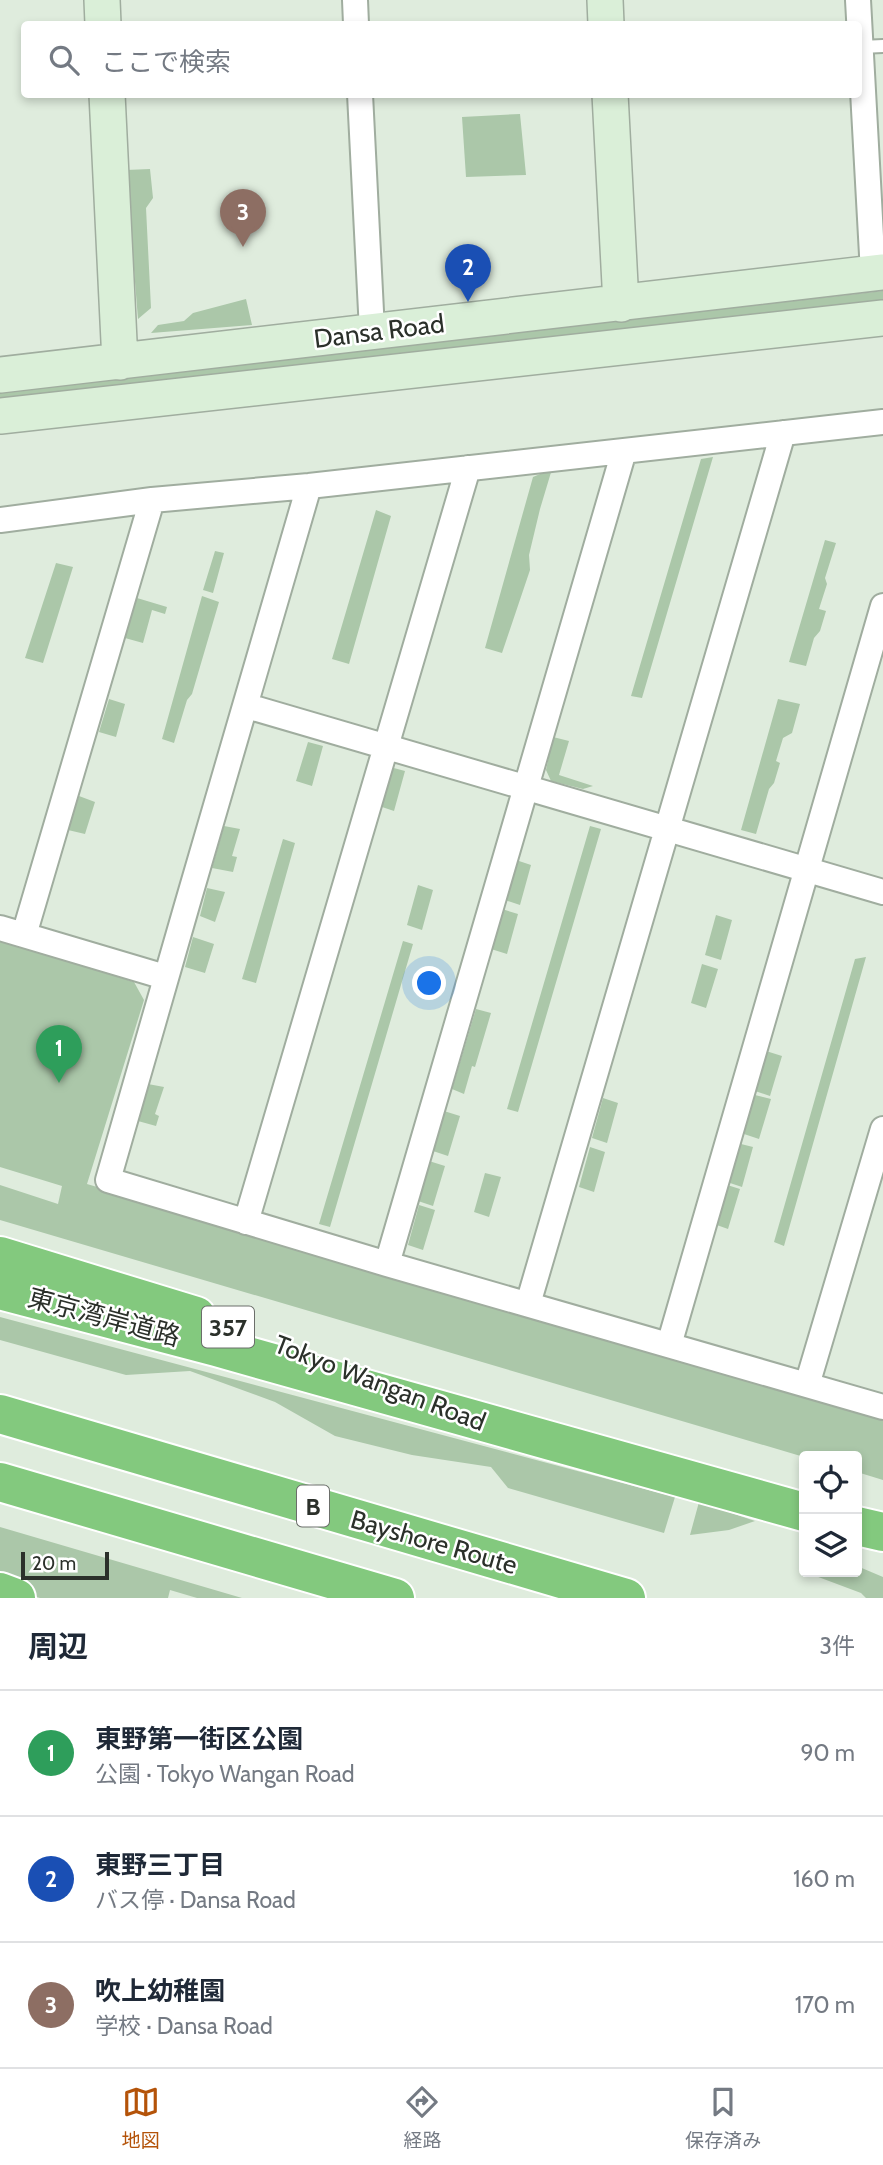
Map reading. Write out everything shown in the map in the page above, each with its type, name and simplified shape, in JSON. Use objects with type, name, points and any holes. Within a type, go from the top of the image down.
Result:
[{"type":"highway","name":"Tokyo Wangan Road","points":[[0,1256],[183,1312],[304,1353],[450,1414],[799,1511]]},
{"type":"highway","name":"東京湾岸道路","points":[[0,1290],[190,1340],[450,1414]]},
{"type":"highway","name":"Bayshore Route","points":[[0,1414],[626,1598]]},
{"type":"highway","points":[[0,1482],[395,1598]]},
{"type":"highway","points":[[862,1527],[883,1532]]},
{"type":"highway","points":[[0,1592],[16,1598]]},
{"type":"street","points":[[102,0],[103,21]]},
{"type":"street","points":[[355,0],[356,21]]},
{"type":"street","points":[[605,0],[606,21]]},
{"type":"street","points":[[858,0],[872,47],[878,272]]},
{"type":"street","points":[[107,98],[120,362]]},
{"type":"street","points":[[360,98],[372,331]]},
{"type":"street","points":[[610,98],[621,304]]},
{"type":"street","name":"Dansa Road","points":[[0,375],[878,272]]},
{"type":"street","name":"Dansa Road","points":[[0,416],[883,318]]},
{"type":"street","points":[[0,520],[152,500],[309,486],[883,422]]},
{"type":"street","points":[[528,1304],[783,433]]},
{"type":"street","points":[[387,1264],[624,451]]},
{"type":"street","points":[[246,1222],[468,468]]},
{"type":"street","points":[[309,486],[107,1180],[883,1407]]},
{"type":"street","points":[[24,935],[152,500]]},
{"type":"street","points":[[669,1345],[883,606]]},
{"type":"street","points":[[247,706],[883,892]]},
{"type":"street","points":[[0,928],[165,977]]},
{"type":"street","points":[[807,1385],[883,1129]]},
{"type":"green space","points":[[520,114],[526,175],[466,177],[462,117]]},
{"type":"green space","points":[[150,169],[153,198],[146,208],[151,308],[138,319],[126,170]]},
{"type":"green space","points":[[883,291],[883,303],[0,400],[0,389]]},
{"type":"green space","points":[[246,299],[252,325],[151,333],[158,325],[184,321],[193,313]]},
{"type":"green space","points":[[713,457],[642,698],[631,696],[701,459]]},
{"type":"green space","points":[[552,469],[529,555],[530,570],[502,653],[485,648],[533,477]]},
{"type":"green space","points":[[376,510],[391,516],[349,664],[332,659]]},
{"type":"green space","points":[[825,540],[836,543],[819,609],[826,611],[806,666],[789,662]]},
{"type":"green space","points":[[215,551],[224,553],[213,593],[203,590]]},
{"type":"green space","points":[[56,563],[73,567],[43,663],[25,658]]},
{"type":"green space","points":[[202,596],[219,602],[192,694],[187,700],[174,743],[162,739]]},
{"type":"green space","points":[[137,598],[167,607],[165,614],[152,610],[143,643],[125,638]]},
{"type":"green space","points":[[109,699],[125,704],[116,737],[99,732]]},
{"type":"green space","points":[[778,699],[800,704],[792,733],[783,738],[776,761],[780,763],[756,834],[741,830]]},
{"type":"green space","points":[[553,737],[569,741],[559,775],[593,786],[583,789],[551,781],[546,770]]},
{"type":"green space","points":[[308,742],[323,746],[312,786],[296,781]]},
{"type":"green space","points":[[390,767],[405,771],[394,811],[379,806]]},
{"type":"green space","points":[[79,796],[95,802],[85,834],[68,830]]},
{"type":"green space","points":[[224,826],[240,829],[232,856],[237,857],[233,872],[212,868]]},
{"type":"green space","points":[[590,826],[601,829],[518,1112],[507,1109]]},
{"type":"green space","points":[[283,839],[295,843],[256,983],[242,979]]},
{"type":"green space","points":[[516,860],[531,865],[520,905],[505,900]]},
{"type":"green space","points":[[418,885],[433,890],[422,930],[407,925]]},
{"type":"green space","points":[[207,888],[225,892],[215,922],[200,916]]},
{"type":"green space","points":[[502,909],[518,914],[507,954],[491,949]]},
{"type":"green space","points":[[716,915],[732,920],[721,960],[705,955]]},
{"type":"green space","points":[[193,937],[214,944],[205,973],[185,967]]},
{"type":"green space","points":[[0,940],[134,982],[144,1000],[87,1184],[883,1419],[883,1480],[862,1474],[862,1451],[799,1451],[799,1456],[0,1220],[0,1185],[58,1204],[62,1186],[0,1167]]},
{"type":"green space","points":[[403,941],[413,944],[330,1227],[319,1224]]},
{"type":"green space","points":[[866,957],[784,1246],[774,1242],[855,959]]},
{"type":"green space","points":[[702,964],[718,969],[706,1008],[691,1003]]},
{"type":"green space","points":[[476,1009],[491,1013],[464,1094],[452,1089]]},
{"type":"green space","points":[[766,1051],[782,1056],[770,1096],[755,1091]]},
{"type":"green space","points":[[148,1084],[164,1087],[155,1114],[159,1116],[156,1126],[138,1121]]},
{"type":"green space","points":[[755,1095],[771,1099],[759,1139],[744,1134]]},
{"type":"green space","points":[[603,1098],[618,1103],[607,1143],[592,1138]]},
{"type":"green space","points":[[444,1111],[460,1116],[448,1156],[433,1151]]},
{"type":"green space","points":[[737,1143],[753,1147],[742,1187],[727,1182]]},
{"type":"green space","points":[[590,1147],[605,1152],[594,1192],[579,1187]]},
{"type":"green space","points":[[429,1161],[445,1166],[433,1206],[418,1201]]},
{"type":"green space","points":[[485,1173],[501,1177],[489,1217],[474,1212]]},
{"type":"green space","points":[[724,1184],[740,1189],[728,1229],[714,1224]]},
{"type":"green space","points":[[419,1205],[435,1210],[423,1250],[408,1245]]},
{"type":"green space","points":[[0,1317],[675,1497],[664,1533],[508,1488],[491,1467],[412,1455],[335,1436],[275,1402],[190,1371],[126,1375],[0,1340]]},
{"type":"green space","points":[[699,1502],[755,1521],[729,1530],[690,1535]]},
{"type":"green space","points":[[0,1527],[242,1598],[197,1598],[170,1590],[168,1598],[40,1598],[0,1586]]},
{"type":"green space","points":[[862,1568],[883,1577],[883,1598],[866,1598],[861,1593],[818,1577],[862,1577]]},
{"type":"place","name":"吹上幼稚園","points":[[243,247]]},
{"type":"place","name":"東野三丁目","points":[[468,302]]},
{"type":"place","name":"東野第一街区公園","points":[[59,1083]]}]
